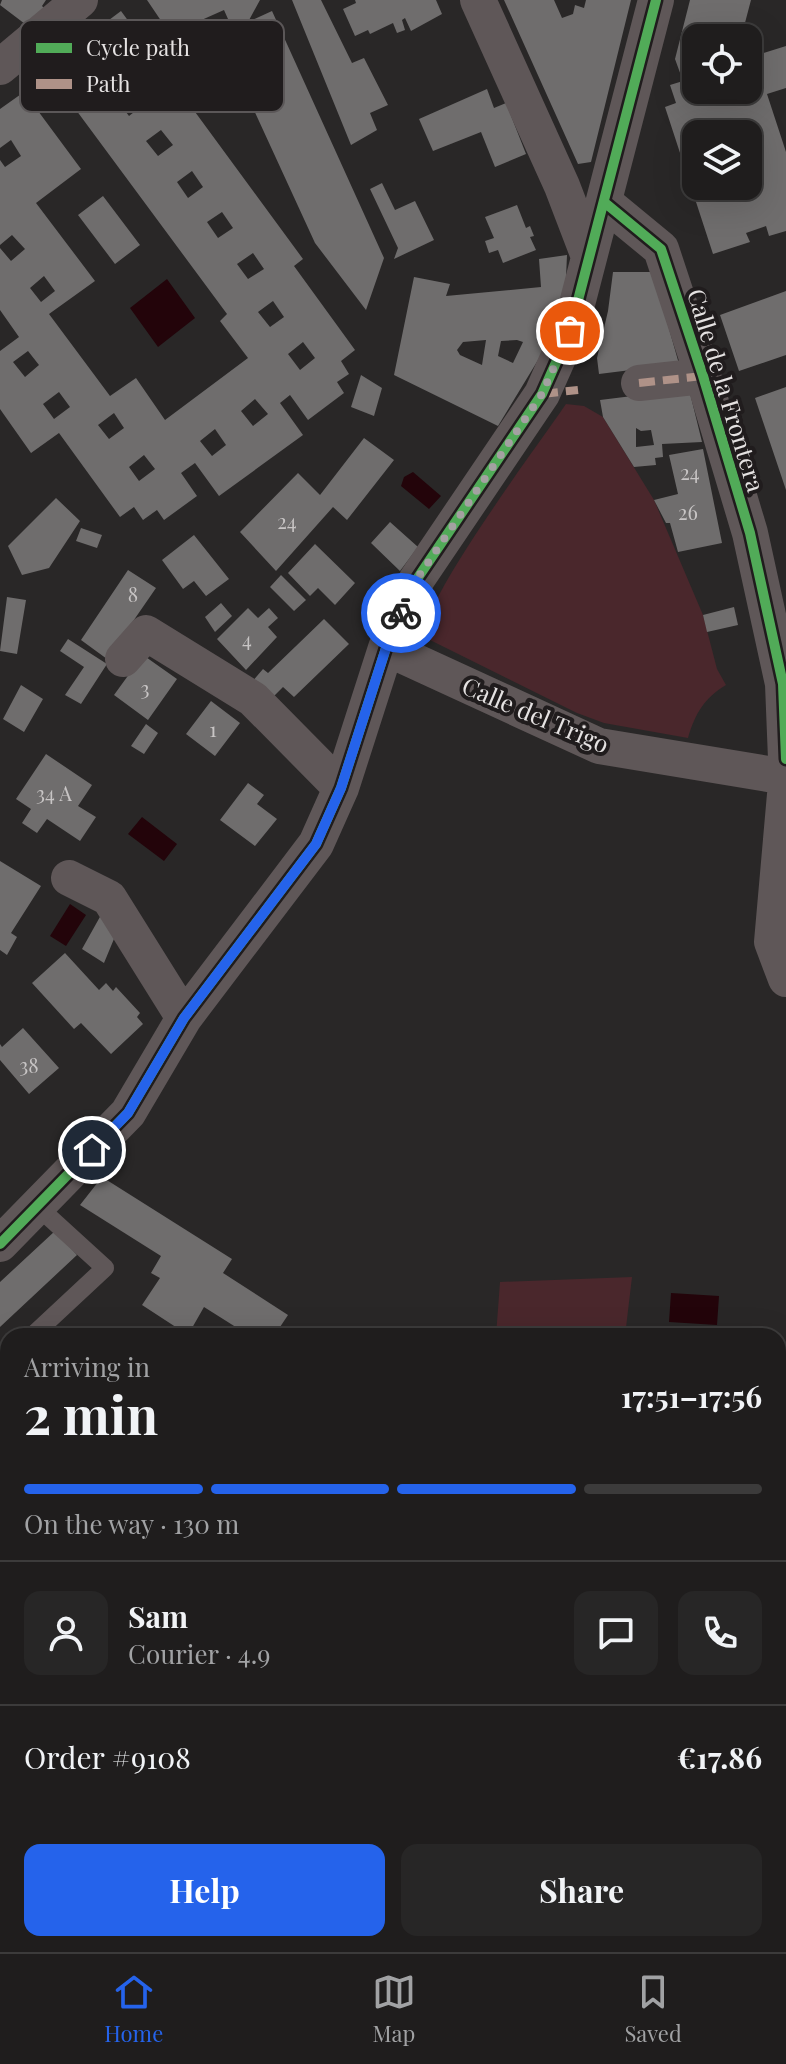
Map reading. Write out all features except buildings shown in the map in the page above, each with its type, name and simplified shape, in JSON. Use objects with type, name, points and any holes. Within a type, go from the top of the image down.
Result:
[{"type":"street","points":[[56,20],[80,0]]},
{"type":"street","points":[[478,0],[562,186],[588,254]]},
{"type":"street","points":[[0,1244],[128,1113],[184,1018],[316,844],[341,788],[386,648],[417,579],[542,394],[570,331],[656,0]]},
{"type":"street","points":[[0,67],[20,50]]},
{"type":"street","points":[[604,202],[661,249]]},
{"type":"street","points":[[588,254],[627,245],[661,249]]},
{"type":"street","name":"Calle de la Frontera","points":[[661,249],[750,533],[783,684],[786,759]]},
{"type":"street","name":"Calle de la Frontera","points":[[639,383],[703,376]]},
{"type":"street","points":[[542,394],[578,390]]},
{"type":"street","points":[[123,659],[146,633],[253,699],[341,788]]},
{"type":"street","name":"Calle del Trigo","points":[[386,648],[599,746],[786,780]]},
{"type":"street","points":[[786,780],[772,942],[786,979]]},
{"type":"street","points":[[69,878],[109,898],[184,1018]]},
{"type":"lane","points":[[37,1206],[105,1268],[41,1328]]},
{"type":"shaded area","points":[[167,279],[195,318],[158,347],[130,308]]},
{"type":"shaded area","points":[[566,404],[584,406],[603,417],[654,500],[703,615],[717,669],[726,685],[701,707],[688,738],[604,723],[577,713],[424,637],[428,619],[441,591],[461,558]]},
{"type":"shaded area","points":[[413,472],[441,496],[429,509],[401,486],[404,477]]},
{"type":"shaded area","points":[[142,817],[177,844],[164,861],[128,834]]},
{"type":"shaded area","points":[[70,904],[86,915],[66,946],[50,936]]},
{"type":"shaded area","points":[[632,1277],[626,1328],[497,1328],[500,1282]]},
{"type":"shaded area","points":[[671,1293],[719,1296],[717,1325],[669,1322]]},
{"type":"marked path","points":[[639,383],[703,376]]},
{"type":"marked path","points":[[542,394],[578,390]]},
{"type":"cycle path","points":[[0,1244],[128,1113],[184,1018],[316,844],[341,788],[386,648],[417,579],[542,394],[570,331],[656,0]]},
{"type":"cycle path","points":[[604,202],[661,249],[703,376],[750,533],[783,684],[786,759]]},
{"type":"way so far","points":[[401,613],[417,579],[542,394],[570,331]]},
{"type":"route","points":[[92,1150],[128,1113],[184,1018],[316,844],[341,788],[386,648],[401,613]]}]
